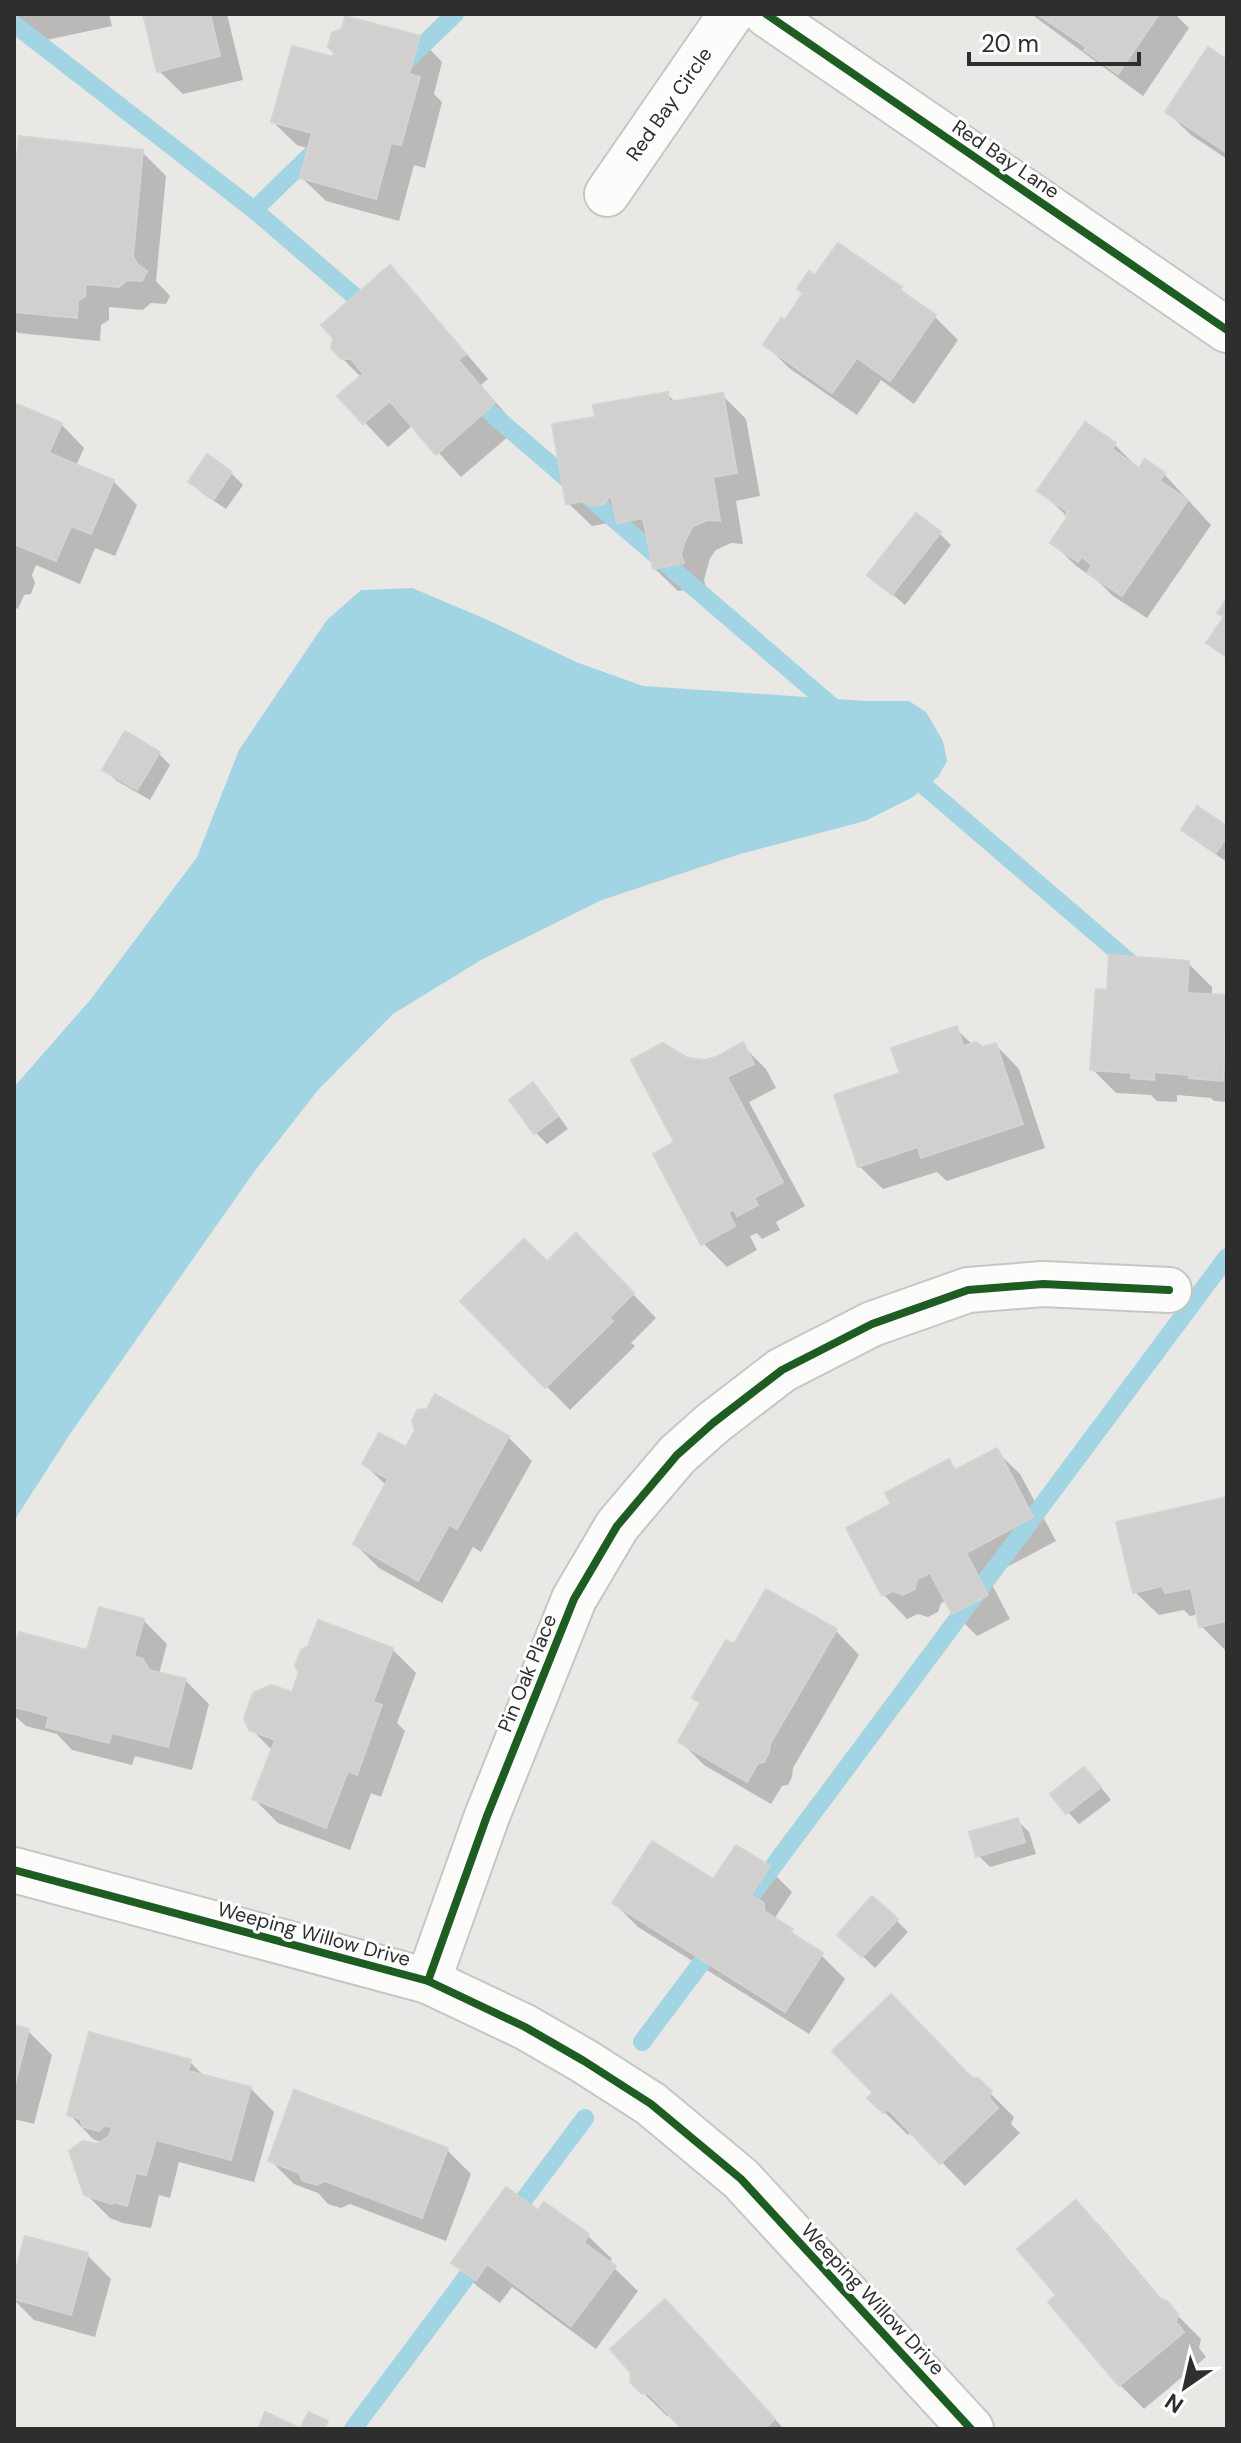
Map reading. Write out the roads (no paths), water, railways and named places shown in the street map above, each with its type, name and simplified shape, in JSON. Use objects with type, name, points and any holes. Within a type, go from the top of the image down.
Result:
[{"type":"street","name":"Red Bay Circle","points":[[607,194],[731,14]]},
{"type":"street","name":"Red Bay Lane","points":[[766,14],[1227,330]]},
{"type":"street","name":"Pin Oak Place","points":[[428,1981],[487,1816],[574,1599],[617,1526],[677,1455],[782,1370],[872,1324],[968,1290],[1043,1284],[1169,1290]]},
{"type":"street","name":"Weeping Willow Drive","points":[[14,1870],[428,1981],[525,2027],[584,2061],[651,2104],[741,2179],[971,2429]]},
{"type":"water","points":[[412,588],[576,662],[643,686],[866,701],[909,701],[926,712],[943,741],[947,761],[938,777],[913,797],[865,821],[740,854],[602,900],[481,960],[393,1014],[318,1090],[254,1172],[70,1434],[14,1521],[14,1087],[91,999],[197,857],[239,750],[327,620],[361,590]]},
{"type":"waterway","points":[[399,68],[455,14]]},
{"type":"waterway","points":[[14,24],[254,210],[373,312]]},
{"type":"waterway","points":[[254,210],[321,145]]},
{"type":"waterway","points":[[471,396],[840,713]]},
{"type":"waterway","points":[[908,772],[1140,971]]},
{"type":"waterway","points":[[737,1915],[1227,1257]]},
{"type":"waterway","points":[[642,2042],[717,1942]]},
{"type":"waterway","points":[[510,2218],[585,2118]]},
{"type":"waterway","points":[[353,2429],[483,2255]]}]
